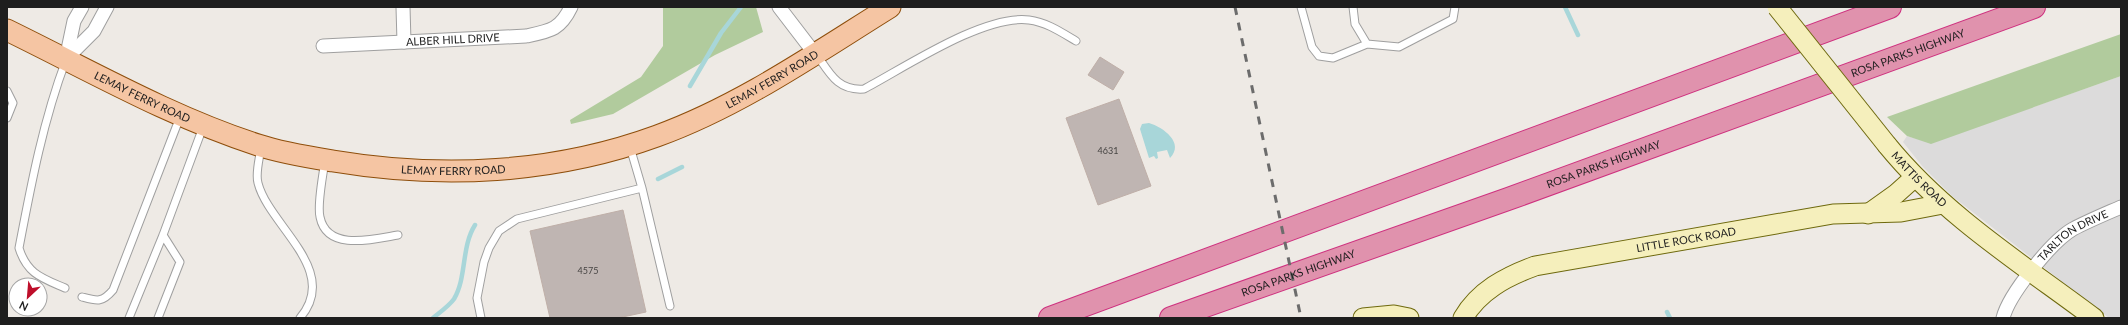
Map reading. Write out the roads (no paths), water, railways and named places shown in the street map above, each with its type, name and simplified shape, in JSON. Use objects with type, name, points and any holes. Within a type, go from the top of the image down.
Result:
[{"type":"highway","points":[[1050,318],[1890,7]]},
{"type":"highway","name":"ROSA PARKS HIGHWAY","points":[[1171,318],[1501,202],[2034,7]]},
{"type":"main road","name":"LEMAY FERRY ROAD","points":[[7,30],[181,115],[261,146],[325,160],[407,170],[479,171],[523,168],[594,155],[664,134],[724,106],[815,54],[890,7]]},
{"type":"street","points":[[66,59],[74,21],[82,7]]},
{"type":"street","points":[[66,59],[94,31],[107,7]]},
{"type":"street","points":[[403,7],[404,42]]},
{"type":"street","name":"ALBER HILL DRIVE","points":[[322,46],[526,36],[553,30],[565,20],[571,7]]},
{"type":"street","points":[[779,7],[815,54]]},
{"type":"street","name":"MATTIS ROAD","points":[[1777,7],[1887,145],[1915,177],[1944,204],[2094,318]]},
{"type":"street","points":[[1868,214],[1896,194],[1915,177]]},
{"type":"street","name":"LITTLE ROCK ROAD","points":[[1463,318],[1475,301],[1488,289],[1517,273],[1535,266],[1834,214],[1901,212],[1944,204]]},
{"type":"street","name":"TARLTON DRIVE","points":[[2003,318],[2016,293],[2031,271],[2061,237],[2072,229],[2121,207]]},
{"type":"street","points":[[1363,318],[1394,315],[1409,318]]},
{"type":"lane","points":[[1301,7],[1312,47],[1319,56],[1333,58],[1367,44],[1399,47],[1453,19],[1455,7]]},
{"type":"lane","points":[[1353,7],[1354,24],[1367,44]]},
{"type":"lane","points":[[815,54],[841,85],[855,90],[864,89],[962,36],[996,24],[1028,20],[1049,26],[1076,41]]},
{"type":"lane","points":[[65,288],[32,272],[23,262],[19,248],[53,93],[66,59]]},
{"type":"lane","points":[[7,91],[13,103],[7,118]]},
{"type":"lane","points":[[82,296],[96,301],[106,299],[113,290],[181,115]]},
{"type":"lane","points":[[129,318],[163,235],[204,125]]},
{"type":"lane","points":[[630,145],[642,188],[670,306]]},
{"type":"lane","points":[[261,146],[257,181],[261,193],[302,254],[311,272],[310,299],[300,318]]},
{"type":"lane","points":[[325,160],[319,216],[323,226],[332,235],[341,240],[365,240],[398,235]]},
{"type":"lane","points":[[481,318],[477,298],[484,262],[489,248],[499,231],[517,219],[642,188]]},
{"type":"lane","points":[[158,318],[180,262],[163,235]]},
{"type":"water","points":[[1149,123],[1166,132],[1174,141],[1174,152],[1170,158],[1167,150],[1157,152],[1158,158],[1156,159],[1154,156],[1149,158],[1140,129],[1142,124]]},
{"type":"waterway","points":[[690,86],[721,33],[741,7]]},
{"type":"waterway","points":[[1565,7],[1578,35]]},
{"type":"waterway","points":[[658,179],[682,167]]},
{"type":"waterway","points":[[433,318],[447,307],[454,299],[461,281],[468,243],[475,225]]},
{"type":"waterway","points":[[1667,312],[1670,318]]},
{"type":"railway","points":[[1235,7],[1301,318]]}]
